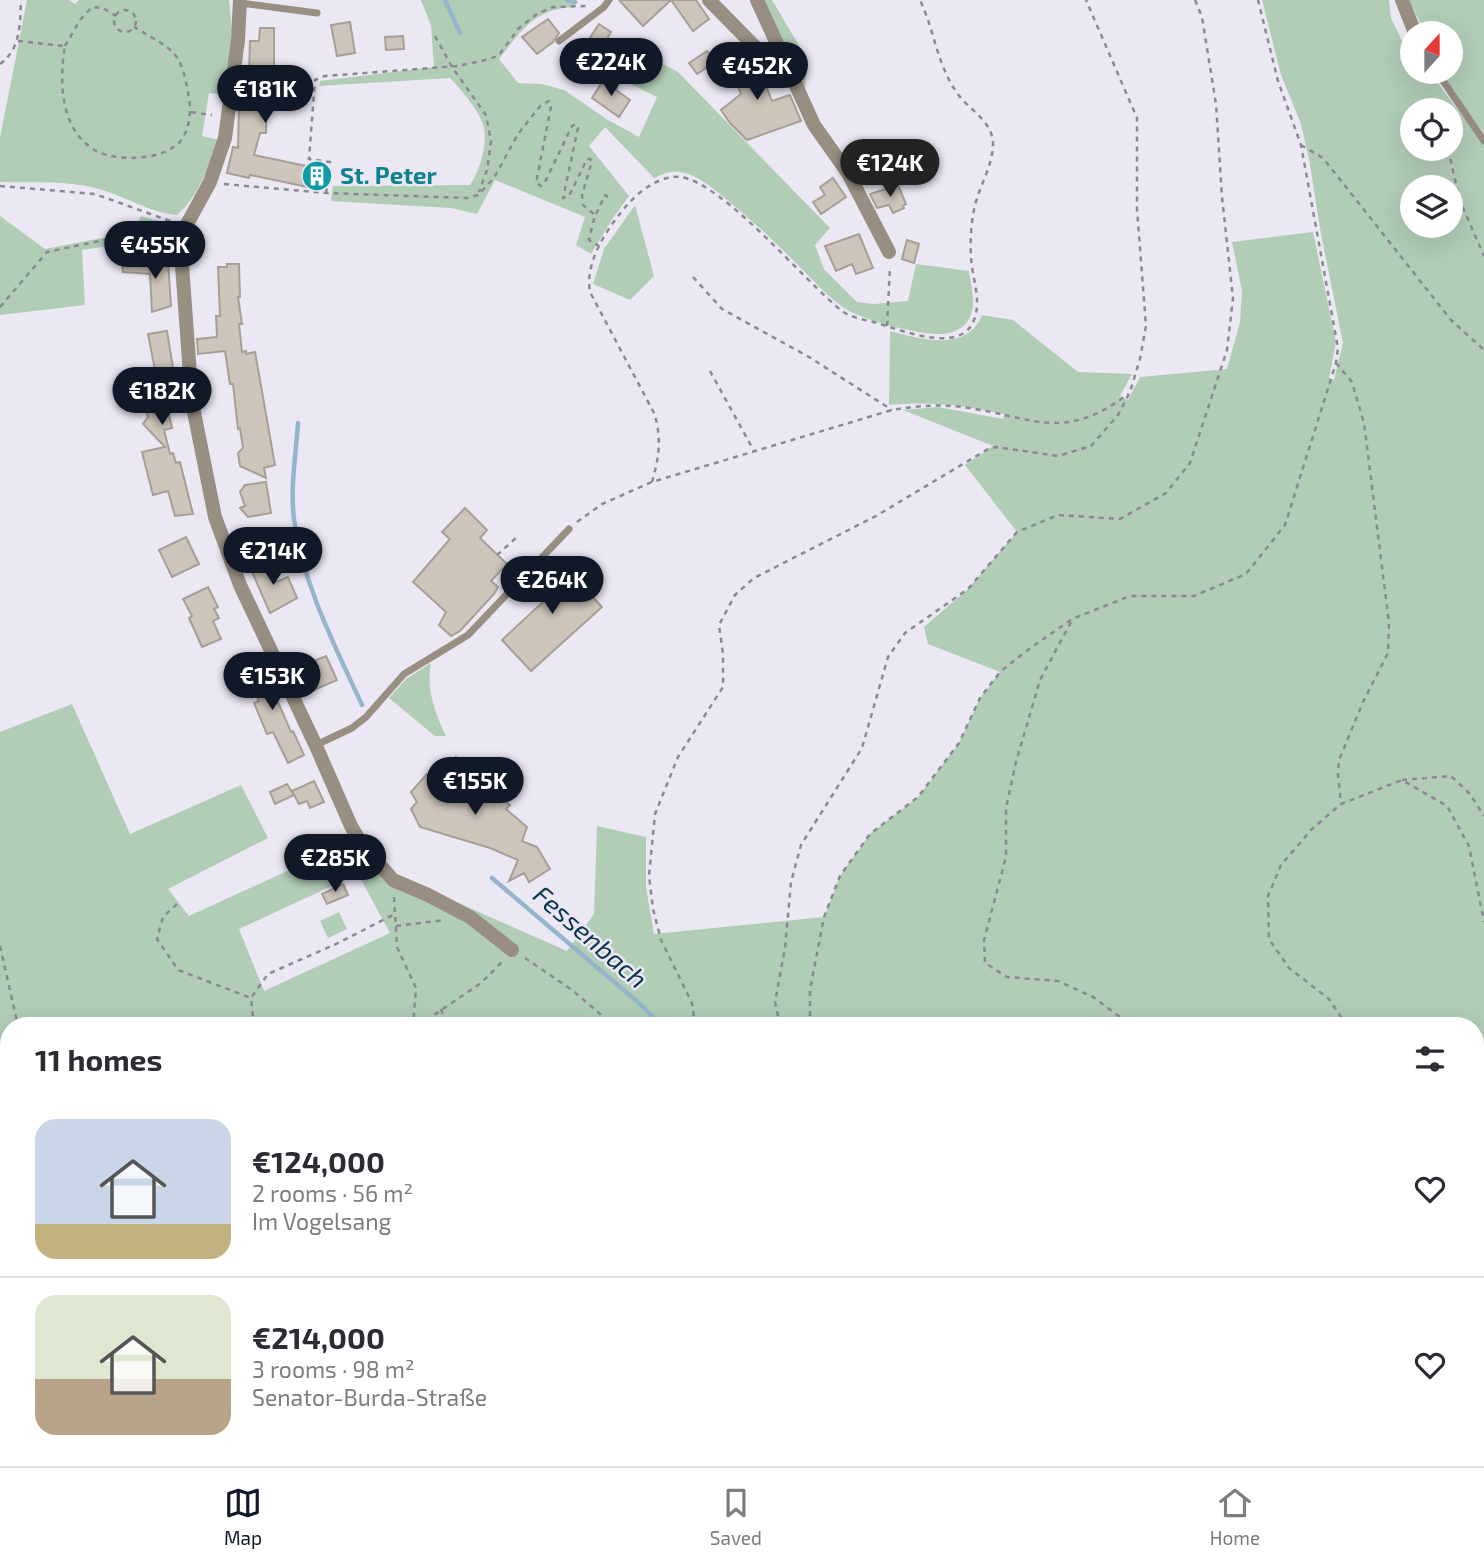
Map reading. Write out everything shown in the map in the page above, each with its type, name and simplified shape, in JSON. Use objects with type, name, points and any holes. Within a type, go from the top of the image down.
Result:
[{"type":"street","points":[[709,0],[769,61],[777,68],[787,70]]},
{"type":"street","points":[[757,0],[814,125],[848,173],[889,252]]},
{"type":"street","points":[[1402,0],[1410,21]]},
{"type":"street","points":[[240,1],[229,117],[220,157],[186,226],[182,265],[192,402],[215,517],[240,585],[351,826],[393,880],[470,917],[512,950]]},
{"type":"lane","points":[[240,1],[317,13]]},
{"type":"lane","points":[[559,41],[606,3]]},
{"type":"lane","points":[[1445,84],[1484,141]]},
{"type":"lane","points":[[316,746],[352,728],[366,717],[404,674],[468,635],[569,529]]},
{"type":"path","points":[[0,64],[9,58],[18,41],[21,0]]},
{"type":"path","points":[[652,482],[658,462],[660,429],[590,292],[590,274],[595,254],[614,221],[629,201],[658,181],[680,177],[706,189],[733,207],[845,313],[930,339],[952,337],[966,331],[974,322],[978,300],[971,257],[974,211],[993,143],[990,131],[979,115],[959,96],[943,70],[920,0]]},
{"type":"path","points":[[694,1017],[692,1003],[660,940],[653,909],[649,876],[655,814],[678,757],[723,687],[723,654],[719,625],[735,595],[754,578],[876,516],[988,449],[996,447],[1058,456],[1091,446],[1118,415],[1130,392],[1146,326],[1137,209],[1137,117],[1086,0]]},
{"type":"path","points":[[778,1017],[775,1002],[785,948],[791,882],[801,845],[862,748],[888,657],[905,633],[968,589],[1017,532],[1058,515],[1120,519],[1166,493],[1190,463],[1227,350],[1233,298],[1222,197],[1216,104],[1202,18],[1195,0]]},
{"type":"path","points":[[810,1017],[810,990],[824,917],[840,876],[870,834],[918,797],[959,743],[979,698],[1000,672],[1072,619],[1130,596],[1194,596],[1246,574],[1284,525],[1336,363],[1338,338],[1301,145],[1278,81],[1258,0]]},
{"type":"path","points":[[326,194],[330,162],[309,159],[315,79],[452,66],[498,56],[519,28],[537,14],[553,7],[606,3]]},
{"type":"path","points":[[116,16],[103,8],[92,8],[80,20],[65,46],[60,81],[65,107],[76,132],[93,149],[116,157],[140,158],[164,153],[182,139],[191,112],[185,71],[176,53],[134,27]]},
{"type":"path","points":[[124,10],[131,12],[135,18],[134,27],[128,32],[121,31],[114,23],[116,16],[124,10]]},
{"type":"path","points":[[435,36],[486,115],[490,129],[491,141],[486,170],[478,195]]},
{"type":"path","points":[[18,41],[65,46]]},
{"type":"path","points":[[210,182],[326,194],[467,198],[478,195],[494,178],[518,134],[541,105],[549,101],[551,107],[536,183],[541,186],[545,182],[572,126],[576,124],[578,128],[563,198],[569,196],[587,159],[590,159],[592,161],[582,195],[583,205],[595,215]]},
{"type":"path","points":[[191,112],[229,117]]},
{"type":"path","points":[[1301,145],[1323,158],[1451,320],[1484,350]]},
{"type":"path","points":[[1451,161],[1460,201],[1484,256]]},
{"type":"path","points":[[0,186],[96,194],[186,226]]},
{"type":"path","points":[[599,246],[589,240],[595,215],[605,195],[608,197]]},
{"type":"path","points":[[0,307],[47,252],[161,228],[171,221]]},
{"type":"path","points":[[887,326],[891,276],[889,252]]},
{"type":"path","points":[[693,277],[722,309],[809,357],[892,410]]},
{"type":"path","points":[[1336,363],[1352,382],[1364,423],[1389,624],[1388,653],[1363,702],[1339,760],[1341,804]]},
{"type":"path","points":[[710,372],[754,451]]},
{"type":"path","points":[[569,529],[602,504],[652,482],[892,410],[922,404],[963,407],[1025,421],[1055,424],[1095,415],[1130,392]]},
{"type":"path","points":[[497,555],[517,537]]},
{"type":"path","points":[[1072,619],[1040,680],[1016,762],[1006,808],[1006,857],[984,940],[985,963],[1006,977],[1058,981],[1093,997],[1120,1017]]},
{"type":"path","points":[[1341,1017],[1329,999],[1289,968],[1269,939],[1268,896],[1281,865],[1312,829],[1341,804],[1402,780],[1451,776],[1470,794],[1484,816]]},
{"type":"path","points":[[1402,780],[1447,806],[1469,846],[1484,922]]},
{"type":"path","points":[[393,880],[397,947],[416,988],[414,1017]]},
{"type":"path","points":[[177,904],[163,917],[157,939],[178,970],[251,998]]},
{"type":"path","points":[[253,1017],[251,998],[268,974],[395,914]]},
{"type":"path","points":[[396,926],[445,920]]},
{"type":"path","points":[[0,946],[16,1017]]},
{"type":"path","points":[[430,1017],[481,983],[512,950],[572,990],[604,1017]]},
{"type":"path","points":[[441,1009],[444,1017]]},
{"type":"green space","points":[[27,0],[69,0],[75,4],[79,0],[229,0],[232,29],[227,95],[209,93],[202,136],[218,140],[197,190],[177,215],[157,211],[87,186],[0,182],[0,138]]},
{"type":"green space","points":[[421,0],[575,0],[576,7],[550,11],[531,22],[499,59],[518,83],[542,84],[564,90],[639,137],[657,97],[602,70],[617,39],[678,72],[830,228],[815,245],[824,269],[857,302],[874,304],[908,301],[916,264],[969,271],[973,302],[969,319],[954,331],[933,334],[892,326],[853,313],[832,298],[762,230],[710,186],[680,172],[666,173],[654,178],[605,127],[589,146],[629,196],[591,254],[576,245],[585,217],[495,180],[477,214],[451,208],[312,200],[331,201],[333,186],[470,185],[474,179],[484,150],[484,128],[475,108],[450,78],[319,86],[320,81],[434,67],[431,26]]},
{"type":"green space","points":[[763,0],[772,0],[807,59],[805,93]]},
{"type":"green space","points":[[1262,0],[1389,0],[1391,18],[1400,37],[1400,84],[1438,84],[1449,98],[1400,98],[1400,161],[1463,161],[1463,117],[1484,145],[1484,1017],[0,1017],[0,732],[72,704],[130,834],[241,785],[268,838],[168,889],[189,916],[355,840],[397,876],[567,951],[594,914],[597,826],[646,837],[646,887],[654,934],[824,917],[840,876],[870,834],[918,797],[959,743],[980,698],[1000,672],[928,644],[924,627],[968,589],[1017,532],[965,465],[993,446],[903,410],[938,407],[1003,419],[1004,414],[947,405],[889,405],[890,331],[928,339],[954,339],[966,335],[982,315],[1013,320],[1078,372],[1132,374],[1120,396],[1128,400],[1140,377],[1227,369],[1240,322],[1242,291],[1232,242],[1313,232],[1336,342],[1329,378],[1334,380],[1343,343],[1301,124],[1281,75]],"holes":[[[358,874],[390,933],[264,991],[239,929]]]},
{"type":"green space","points":[[1409,0],[1484,0],[1484,134],[1463,106],[1463,98],[1457,98],[1447,84],[1463,84],[1463,21],[1419,21]]},
{"type":"green space","points":[[635,205],[654,276],[630,300],[593,284],[604,249]]},
{"type":"green space","points":[[0,216],[45,249],[133,232],[141,216],[174,225],[177,228],[177,236],[82,250],[85,305],[0,315]]},
{"type":"green space","points":[[431,663],[431,692],[446,736],[435,736],[389,698],[406,679]]},
{"type":"green space","points":[[339,912],[347,929],[328,938],[320,921]]},
{"type":"building","points":[[619,0],[671,0],[643,26]]},
{"type":"building","points":[[671,0],[696,0],[709,19],[693,31]]},
{"type":"building","points":[[548,19],[559,33],[553,42],[537,54],[522,37]]},
{"type":"building","points":[[350,22],[355,53],[337,56],[331,25]]},
{"type":"building","points":[[599,24],[611,32],[601,49],[588,41]]},
{"type":"building","points":[[260,28],[274,28],[274,88],[270,107],[267,107],[266,133],[260,133],[254,155],[311,167],[312,163],[326,165],[322,190],[227,173],[233,147],[238,148],[239,105],[248,105],[250,41],[259,41]]},
{"type":"building","points":[[403,36],[404,49],[386,50],[385,37]]},
{"type":"building","points":[[740,45],[758,66],[772,101],[790,95],[801,121],[747,140],[730,123],[721,110],[741,94],[738,87],[748,85],[726,55]]},
{"type":"building","points":[[707,51],[715,62],[697,74],[689,63]]},
{"type":"building","points":[[604,79],[630,100],[619,117],[592,98]]},
{"type":"building","points":[[833,178],[846,197],[821,214],[813,202],[825,195],[820,187]]},
{"type":"building","points":[[898,185],[906,204],[904,208],[893,213],[889,205],[877,208],[870,194]]},
{"type":"building","points":[[859,234],[873,268],[856,274],[852,264],[836,271],[825,246]]},
{"type":"building","points":[[907,240],[919,244],[914,263],[902,259]]},
{"type":"building","points":[[168,261],[171,306],[152,312],[150,274],[123,272],[122,264]]},
{"type":"building","points":[[227,264],[239,264],[238,297],[242,352],[255,352],[275,465],[264,468],[266,478],[240,466],[238,453],[243,448],[225,351],[198,354],[197,339],[217,337],[216,316],[220,316],[218,267],[227,267]]},
{"type":"building","points":[[167,331],[175,380],[161,383],[172,428],[164,430],[170,454],[173,453],[176,463],[180,462],[193,514],[175,516],[168,491],[153,495],[142,452],[165,447],[143,424],[148,417],[141,389],[137,390],[133,376],[155,370],[148,334]]},
{"type":"building","points":[[266,482],[271,513],[248,517],[240,508],[245,506],[240,492],[245,485]]},
{"type":"building","points":[[465,508],[487,530],[480,538],[507,564],[491,581],[498,587],[494,594],[460,631],[451,636],[439,625],[446,612],[413,582],[450,539],[442,532]]},
{"type":"building","points":[[279,529],[283,551],[240,558]]},
{"type":"building","points":[[186,537],[199,564],[172,577],[159,550]]},
{"type":"building","points":[[557,558],[602,607],[531,671],[502,640],[544,601],[537,592],[545,585],[538,577]]},
{"type":"building","points":[[266,560],[276,582],[288,577],[297,598],[270,613],[250,567]]},
{"type":"building","points":[[208,587],[218,607],[214,609],[219,618],[213,621],[221,639],[202,647],[189,618],[192,616],[183,599]]},
{"type":"building","points":[[326,656],[337,680],[312,691],[302,666]]},
{"type":"building","points":[[260,658],[270,681],[267,682],[304,755],[288,763],[273,732],[267,734],[254,703],[259,701],[244,665]]},
{"type":"building","points":[[456,757],[510,805],[506,809],[527,827],[522,841],[537,847],[550,869],[529,882],[524,873],[509,881],[518,860],[490,848],[420,827],[411,809],[417,802],[411,792],[427,774],[438,778]]},
{"type":"building","points":[[314,781],[324,802],[310,808],[307,801],[299,804],[292,791]]},
{"type":"building","points":[[287,784],[294,795],[275,804],[270,792]]},
{"type":"building","points":[[343,884],[348,895],[327,904],[322,894]]},
{"type":"waterway","name":"Fessenbach","points":[[445,0],[460,33]]},
{"type":"waterway","points":[[567,0],[575,2]]},
{"type":"waterway","name":"Fessenbach","points":[[298,423],[293,495],[298,544],[321,615],[362,705]]},
{"type":"waterway","name":"Fessenbach","points":[[492,878],[653,1017]]},
{"type":"place","name":"St. Peter","points":[[317,176]]}]
